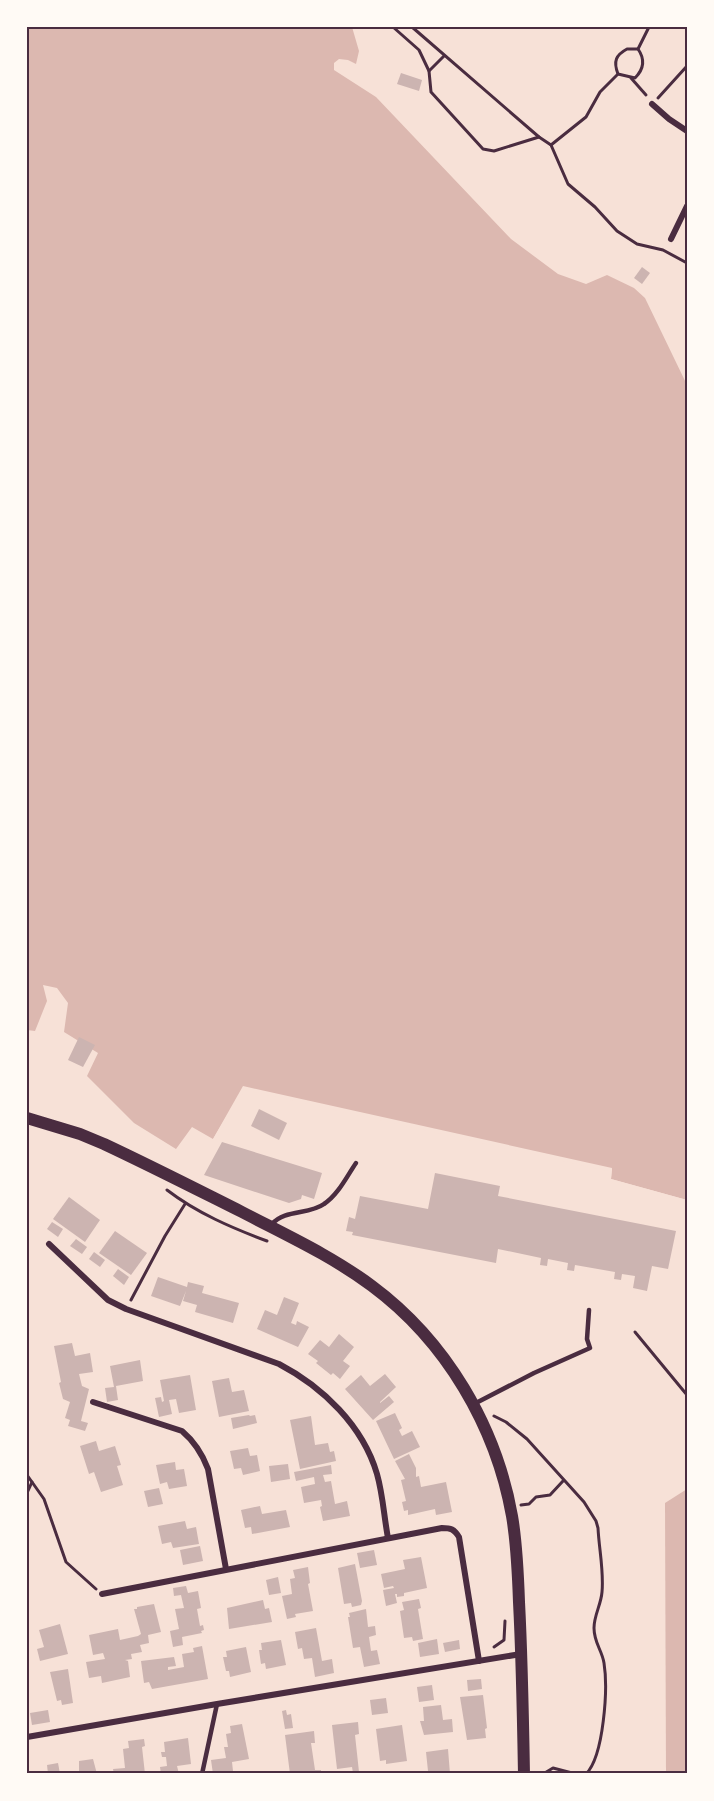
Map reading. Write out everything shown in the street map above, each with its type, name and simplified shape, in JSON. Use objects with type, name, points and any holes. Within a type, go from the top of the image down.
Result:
[{"type":"main road","points":[[27,1118],[104,1144],[345,1267],[373,1286],[401,1310],[451,1369],[474,1404],[496,1455],[506,1485],[512,1518],[517,1552],[524,1774]]},
{"type":"street","points":[[652,104],[687,131]]},
{"type":"street","points":[[671,239],[687,206]]},
{"type":"street","points":[[49,1244],[108,1300],[126,1309],[279,1364],[302,1376],[327,1395],[350,1423],[368,1451],[378,1475],[388,1538]]},
{"type":"street","points":[[93,1402],[182,1431],[203,1454],[208,1469],[226,1569]]},
{"type":"street","points":[[102,1594],[442,1528],[455,1530],[459,1537],[479,1661]]},
{"type":"street","points":[[27,1737],[521,1654]]},
{"type":"lane","points":[[270,1227],[276,1219],[323,1206],[357,1163]]},
{"type":"lane","points":[[474,1404],[534,1373],[590,1348],[587,1339],[589,1310]]},
{"type":"lane","points":[[202,1774],[217,1704]]},
{"type":"path","points":[[393,27],[419,50],[429,71],[431,92],[483,149],[494,151],[539,138]]},
{"type":"path","points":[[412,27],[539,138],[551,145],[568,184],[595,207],[617,231],[637,244],[663,250],[687,263]]},
{"type":"path","points":[[638,49],[648,27]]},
{"type":"path","points":[[618,74],[615,60],[618,54],[627,49],[638,49]]},
{"type":"path","points":[[631,78],[635,78],[642,68],[644,59],[638,49]]},
{"type":"path","points":[[429,71],[444,56]]},
{"type":"path","points":[[618,74],[631,78],[652,104],[687,66]]},
{"type":"path","points":[[551,145],[586,117],[600,92],[618,74]]},
{"type":"path","points":[[164,1188],[185,1204],[243,1232],[273,1243]]},
{"type":"path","points":[[126,1309],[185,1204]]},
{"type":"path","points":[[635,1332],[687,1395]]},
{"type":"path","points":[[490,1415],[520,1432],[584,1502],[596,1521],[602,1596],[594,1624],[594,1639],[604,1665],[606,1706],[596,1755],[586,1774]]},
{"type":"path","points":[[27,1475],[44,1499],[66,1562],[102,1594]]},
{"type":"path","points":[[520,1505],[529,1504],[536,1497],[550,1495],[563,1481]]},
{"type":"path","points":[[27,1493],[32,1482]]},
{"type":"path","points":[[494,1647],[504,1640],[505,1611]]},
{"type":"path","points":[[543,1774],[553,1768],[576,1774]]},
{"type":"shaded area","points":[[27,27],[352,27],[359,51],[356,64],[339,59],[334,63],[334,70],[376,97],[511,239],[558,274],[586,284],[607,275],[634,288],[645,298],[687,385],[687,1200],[611,1179],[612,1169],[244,1087],[213,1139],[192,1127],[176,1149],[134,1123],[87,1076],[98,1053],[64,1032],[68,1003],[57,988],[43,985],[47,1001],[35,1031],[27,1030]]},
{"type":"shaded area","points":[[687,1489],[687,1774],[666,1774],[665,1503]]},
{"type":"pier","points":[[243,1086],[612,1168],[611,1179],[687,1200],[687,1203],[610,1182],[608,1171],[245,1090],[216,1140],[213,1139]]},
{"type":"building","points":[[401,73],[422,80],[419,91],[397,84]]},
{"type":"building","points":[[642,267],[650,273],[642,284],[634,278]]},
{"type":"building","points":[[79,1037],[95,1045],[83,1067],[68,1060]]},
{"type":"building","points":[[259,1109],[287,1123],[279,1140],[251,1126]]},
{"type":"building","points":[[222,1142],[322,1173],[314,1199],[302,1195],[301,1199],[289,1203],[204,1175]]},
{"type":"building","points":[[435,1173],[500,1186],[498,1196],[676,1231],[668,1269],[652,1266],[647,1291],[633,1288],[635,1276],[622,1274],[621,1280],[614,1279],[615,1272],[575,1265],[574,1271],[567,1270],[568,1263],[548,1259],[547,1266],[540,1265],[541,1258],[498,1249],[496,1263],[352,1235],[353,1232],[346,1231],[349,1217],[355,1219],[360,1196],[428,1209]]},
{"type":"building","points":[[69,1197],[100,1220],[85,1242],[53,1219]]},
{"type":"building","points":[[52,1222],[63,1229],[58,1237],[47,1229]]},
{"type":"building","points":[[115,1231],[147,1253],[131,1275],[99,1253]]},
{"type":"building","points":[[76,1239],[87,1247],[82,1254],[70,1246]]},
{"type":"building","points":[[94,1252],[105,1260],[100,1267],[89,1259]]},
{"type":"building","points":[[118,1269],[129,1277],[124,1285],[113,1276]]},
{"type":"building","points":[[158,1277],[187,1287],[188,1282],[204,1286],[202,1293],[239,1303],[233,1323],[195,1312],[197,1305],[183,1301],[186,1291],[180,1306],[151,1296]]},
{"type":"building","points":[[284,1297],[299,1303],[291,1323],[296,1325],[297,1321],[309,1327],[298,1347],[257,1329],[265,1310],[277,1315]]},
{"type":"building","points":[[339,1334],[354,1347],[343,1361],[350,1366],[340,1379],[333,1373],[331,1375],[308,1354],[320,1340],[329,1347]]},
{"type":"building","points":[[72,1343],[75,1356],[90,1353],[93,1372],[79,1374],[82,1386],[89,1389],[81,1421],[88,1423],[85,1431],[68,1426],[70,1420],[65,1418],[70,1402],[63,1399],[59,1383],[61,1382],[54,1346]]},
{"type":"building","points":[[140,1360],[143,1381],[116,1386],[118,1400],[107,1402],[105,1388],[114,1387],[110,1366]]},
{"type":"building","points":[[385,1374],[396,1387],[380,1403],[389,1396],[394,1402],[373,1420],[345,1389],[361,1375],[370,1386]]},
{"type":"building","points":[[190,1375],[196,1410],[179,1413],[176,1399],[169,1400],[172,1414],[159,1417],[155,1398],[161,1397],[162,1402],[164,1401],[160,1380]]},
{"type":"building","points":[[229,1378],[232,1392],[244,1390],[249,1411],[219,1417],[212,1381]]},
{"type":"building","points":[[395,1413],[402,1428],[399,1430],[402,1436],[412,1431],[420,1447],[394,1459],[376,1421]]},
{"type":"building","points":[[255,1415],[257,1423],[233,1429],[231,1418]]},
{"type":"building","points":[[311,1416],[315,1445],[328,1443],[330,1452],[334,1451],[336,1461],[300,1469],[290,1420]]},
{"type":"building","points":[[96,1441],[99,1451],[115,1446],[121,1465],[117,1466],[123,1485],[101,1492],[94,1472],[89,1474],[80,1446]]},
{"type":"building","points":[[248,1448],[250,1456],[257,1455],[260,1471],[243,1475],[241,1468],[234,1469],[230,1451]]},
{"type":"building","points":[[409,1454],[416,1468],[416,1477],[419,1476],[421,1487],[446,1482],[452,1512],[436,1515],[435,1509],[408,1515],[408,1510],[404,1511],[402,1502],[406,1501],[401,1480],[405,1479],[395,1461]]},
{"type":"building","points":[[175,1462],[176,1470],[184,1469],[187,1486],[169,1489],[167,1482],[160,1484],[156,1465]]},
{"type":"building","points":[[288,1464],[290,1479],[271,1482],[269,1466]]},
{"type":"building","points":[[331,1465],[332,1474],[323,1475],[325,1482],[331,1481],[335,1504],[347,1501],[350,1516],[323,1521],[321,1500],[304,1503],[301,1487],[315,1484],[314,1477],[296,1481],[294,1472]]},
{"type":"building","points":[[159,1488],[163,1504],[148,1507],[144,1491]]},
{"type":"building","points":[[260,1506],[262,1514],[286,1510],[290,1527],[252,1534],[251,1527],[245,1528],[241,1510]]},
{"type":"building","points":[[185,1521],[187,1529],[196,1527],[199,1544],[173,1548],[171,1542],[162,1544],[158,1526]]},
{"type":"building","points":[[200,1546],[203,1561],[183,1565],[180,1550]]},
{"type":"building","points":[[374,1550],[377,1565],[360,1568],[357,1553]]},
{"type":"building","points":[[421,1557],[427,1588],[404,1593],[404,1596],[397,1597],[395,1594],[397,1603],[386,1606],[383,1590],[394,1588],[393,1586],[384,1588],[381,1574],[405,1569],[403,1560]]},
{"type":"building","points":[[355,1564],[362,1601],[361,1605],[352,1607],[351,1603],[344,1604],[338,1568]]},
{"type":"building","points":[[308,1567],[310,1583],[308,1584],[313,1611],[295,1614],[296,1617],[287,1619],[282,1596],[292,1594],[290,1579],[295,1578],[293,1570]]},
{"type":"building","points":[[278,1577],[281,1593],[269,1595],[266,1580]]},
{"type":"building","points":[[186,1586],[188,1593],[198,1591],[201,1608],[197,1609],[200,1626],[203,1625],[204,1630],[201,1631],[202,1633],[182,1637],[183,1645],[173,1647],[170,1631],[179,1629],[175,1609],[184,1608],[181,1595],[174,1596],[173,1588]]},
{"type":"building","points":[[419,1599],[421,1608],[418,1609],[423,1639],[413,1641],[412,1637],[404,1638],[400,1611],[404,1610],[402,1602]]},
{"type":"building","points":[[263,1600],[265,1609],[269,1608],[272,1622],[229,1629],[227,1608]]},
{"type":"building","points":[[154,1604],[161,1632],[148,1635],[149,1643],[140,1645],[142,1652],[131,1654],[132,1659],[125,1660],[128,1661],[130,1677],[102,1683],[101,1676],[89,1678],[86,1662],[105,1659],[103,1653],[93,1655],[89,1635],[118,1629],[120,1640],[138,1636],[141,1634],[134,1609]]},
{"type":"building","points":[[366,1609],[368,1627],[375,1626],[376,1635],[369,1637],[371,1651],[377,1650],[380,1664],[364,1667],[360,1647],[353,1648],[348,1617],[350,1617],[349,1613]]},
{"type":"building","points":[[60,1624],[68,1654],[40,1661],[37,1649],[44,1647],[39,1630]]},
{"type":"building","points":[[316,1628],[322,1661],[332,1659],[334,1673],[315,1677],[312,1658],[304,1659],[302,1648],[298,1649],[295,1632]]},
{"type":"building","points":[[437,1639],[439,1654],[420,1657],[418,1643]]},
{"type":"building","points":[[281,1640],[286,1665],[266,1669],[265,1663],[261,1664],[259,1650],[262,1650],[261,1643]]},
{"type":"building","points":[[459,1640],[460,1649],[445,1652],[443,1643]]},
{"type":"building","points":[[202,1646],[208,1679],[152,1689],[149,1682],[144,1683],[141,1661],[174,1657],[176,1666],[168,1667],[168,1670],[184,1667],[182,1654],[194,1652],[193,1648]]},
{"type":"building","points":[[246,1647],[251,1672],[230,1677],[223,1657],[227,1657],[226,1651]]},
{"type":"building","points":[[68,1669],[73,1703],[62,1705],[61,1700],[57,1701],[50,1672]]},
{"type":"building","points":[[481,1679],[482,1689],[468,1691],[467,1680]]},
{"type":"building","points":[[432,1685],[434,1700],[419,1702],[417,1687]]},
{"type":"building","points":[[483,1695],[486,1738],[467,1740],[460,1697]]},
{"type":"building","points":[[386,1698],[388,1713],[372,1715],[370,1700]]},
{"type":"building","points":[[441,1705],[443,1720],[452,1719],[453,1732],[424,1735],[420,1721],[424,1721],[423,1707]]},
{"type":"building","points":[[48,1710],[50,1722],[32,1725],[30,1713]]},
{"type":"building","points":[[286,1710],[287,1715],[291,1714],[293,1728],[285,1729],[282,1711]]},
{"type":"building","points":[[358,1722],[359,1734],[355,1735],[359,1772],[353,1773],[352,1767],[337,1769],[332,1725]]},
{"type":"building","points":[[242,1724],[249,1759],[232,1762],[233,1771],[213,1774],[211,1760],[226,1758],[224,1747],[228,1747],[226,1734],[231,1733],[230,1726]]},
{"type":"building","points":[[402,1725],[407,1761],[386,1764],[386,1760],[380,1761],[376,1729]]},
{"type":"building","points":[[314,1731],[315,1743],[311,1743],[315,1770],[321,1770],[321,1774],[290,1774],[285,1735]]},
{"type":"building","points":[[188,1738],[191,1764],[177,1766],[179,1774],[161,1774],[160,1767],[167,1766],[166,1757],[162,1757],[161,1752],[165,1752],[164,1742]]},
{"type":"building","points":[[144,1739],[145,1746],[142,1747],[145,1774],[114,1774],[113,1769],[125,1768],[123,1749],[129,1748],[128,1741]]},
{"type":"building","points":[[448,1749],[450,1774],[426,1774],[425,1771],[428,1771],[426,1752]]},
{"type":"building","points":[[93,1759],[97,1774],[79,1774],[79,1761]]},
{"type":"building","points":[[58,1763],[60,1774],[48,1774],[47,1765]]}]
